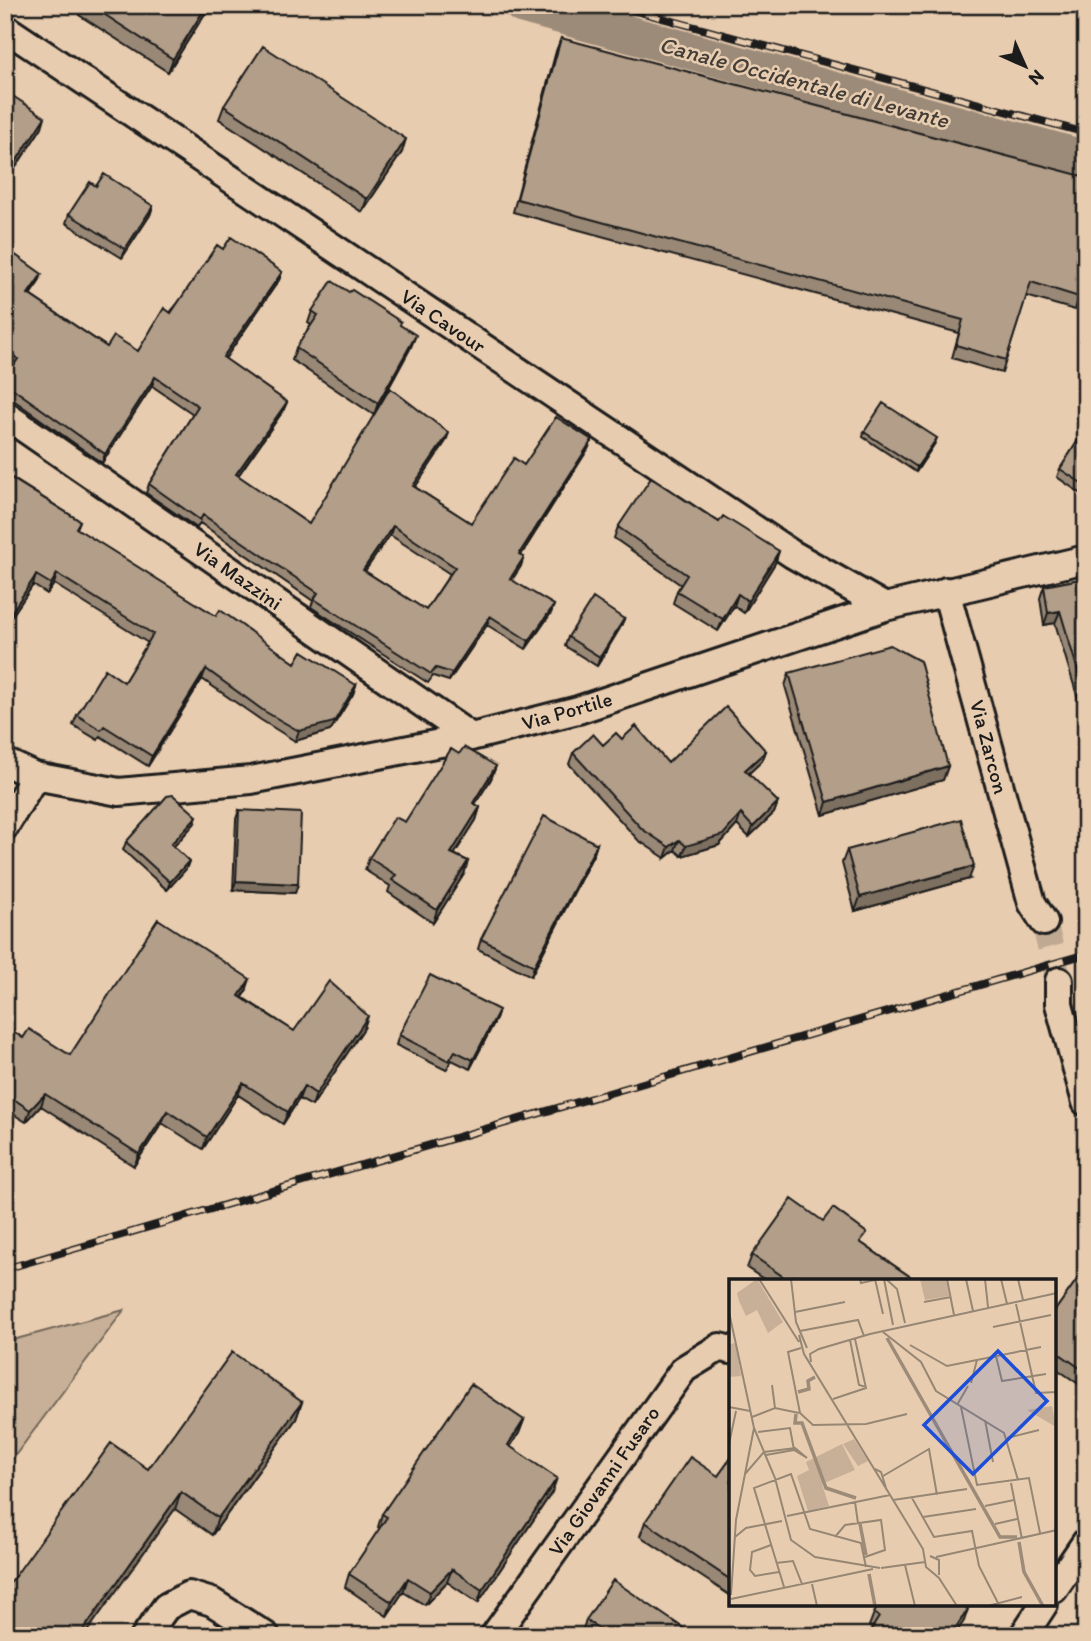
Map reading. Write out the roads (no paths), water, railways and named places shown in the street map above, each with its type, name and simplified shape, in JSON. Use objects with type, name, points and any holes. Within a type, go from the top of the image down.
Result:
[{"type":"street","name":"Via Cavour","points":[[5,28],[792,554],[885,607]]},
{"type":"street","name":"Via Mazzini","points":[[5,415],[471,737]]},
{"type":"street","name":"Via Portile","points":[[5,762],[35,776],[119,792],[251,780],[471,737],[578,710],[885,607],[1086,559]]},
{"type":"street","name":"Via Zarcon","points":[[946,591],[1035,917]]},
{"type":"street","points":[[5,825],[35,776]]},
{"type":"street","points":[[1055,990],[1086,1102]]},
{"type":"street","name":"Via Giovanni Fusaro","points":[[494,1636],[684,1369],[720,1347],[729,1350]]},
{"type":"street","points":[[1056,1582],[1063,1558],[1086,1542]]},
{"type":"street","points":[[145,1636],[166,1607],[189,1595],[212,1602],[266,1636]]},
{"type":"street","points":[[1023,1636],[1043,1606]]},
{"type":"waterway","name":"Canale Occidentale di Levante","points":[[522,5],[1086,159]]},
{"type":"tunnel","points":[[1044,922],[1059,981]]},
{"type":"railway","points":[[614,5],[1086,133]]},
{"type":"railway","points":[[5,1269],[1086,954]]}]
